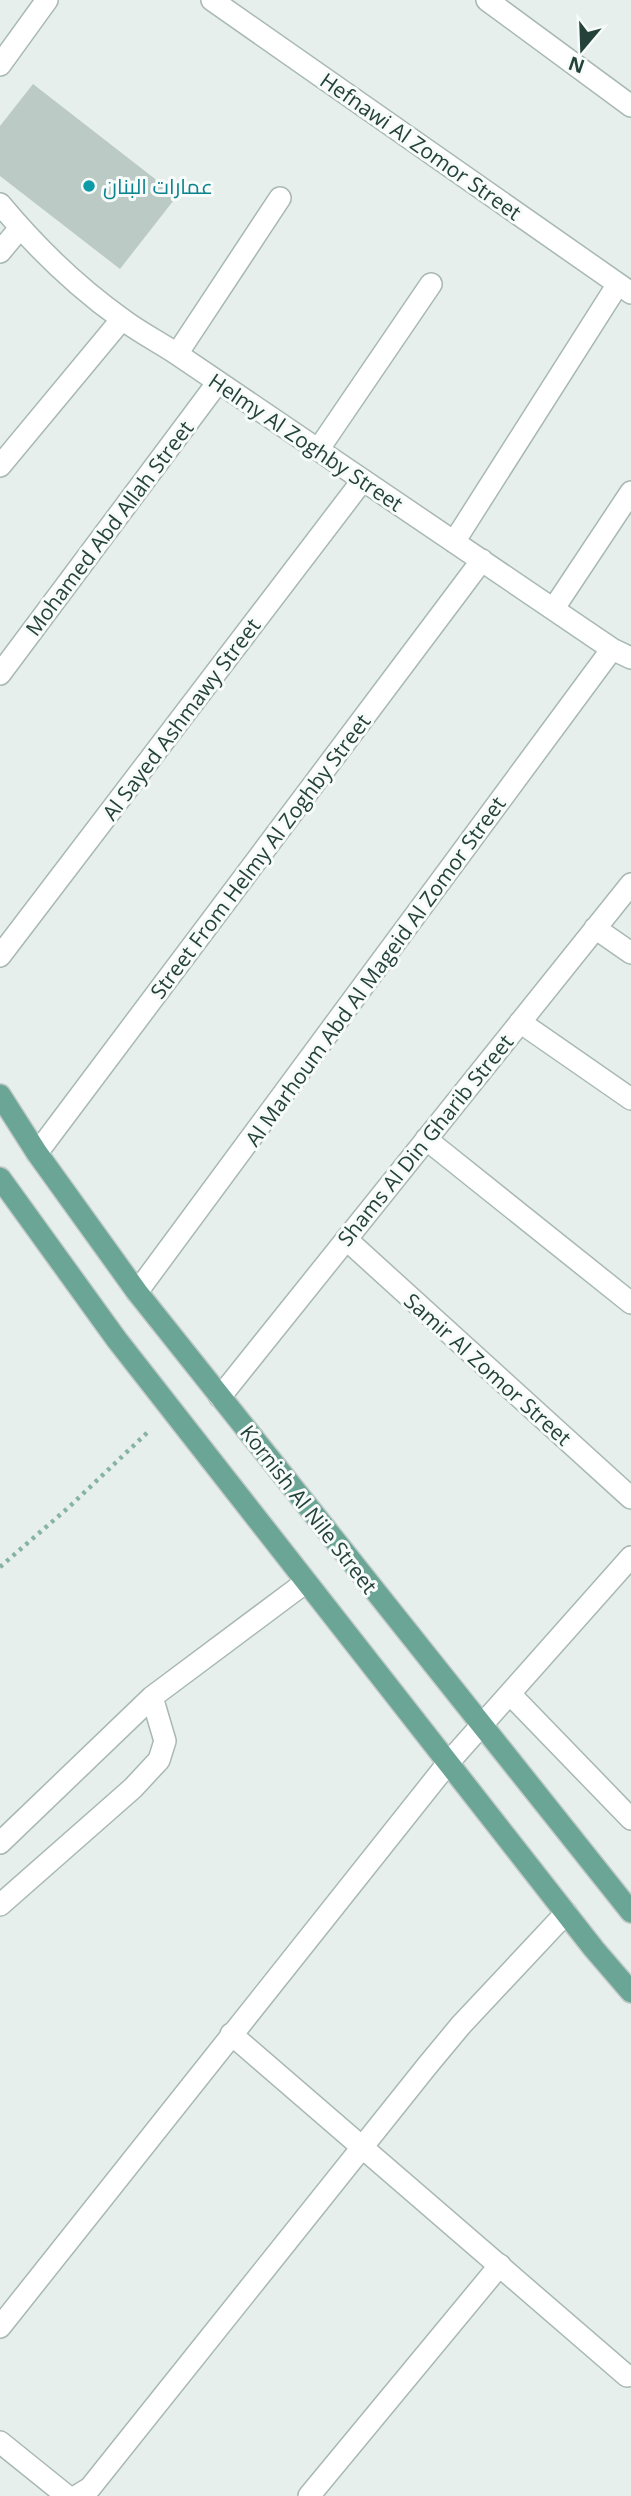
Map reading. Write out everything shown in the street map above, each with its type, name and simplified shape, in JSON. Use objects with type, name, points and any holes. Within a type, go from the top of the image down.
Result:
[{"type":"main road","name":"Kornish Al Nile Street","points":[[0,1095],[37,1153],[137,1292],[631,1912]]},
{"type":"main road","points":[[0,1178],[64,1269],[171,1410],[631,1992]]},
{"type":"street","points":[[0,65],[47,0]]},
{"type":"street","name":"Hefnawi Al Zomor Street","points":[[212,0],[625,288]]},
{"type":"street","points":[[488,0],[631,106]]},
{"type":"street","points":[[177,354],[280,198]]},
{"type":"street","name":"Helmy Al Zoghby Street","points":[[0,204],[20,229],[122,319],[622,653]]},
{"type":"street","points":[[0,252],[20,229]]},
{"type":"street","points":[[318,450],[431,284]]},
{"type":"street","points":[[454,542],[625,288]]},
{"type":"street","points":[[0,466],[122,319]]},
{"type":"street","name":"Mohamed Abd Allah Street","points":[[0,674],[218,382]]},
{"type":"street","name":"Al Sayed Ashmawy Street","points":[[0,956],[362,481]]},
{"type":"street","points":[[554,608],[631,492]]},
{"type":"street","name":"Street From Helmy Al Zoghby Street","points":[[37,1153],[482,560]]},
{"type":"street","name":"Al Marhoum Abd Al Mageid Al Zomor Street","points":[[137,1292],[622,653]]},
{"type":"street","name":"Shams Al Din Gharib Street","points":[[220,1397],[631,884]]},
{"type":"street","points":[[596,928],[631,953]]},
{"type":"street","points":[[520,1022],[631,1099]]},
{"type":"street","points":[[426,1139],[631,1303]]},
{"type":"street","name":"Samir Al Zomor Street","points":[[346,1239],[631,1498]]},
{"type":"street","points":[[0,2327],[448,1763],[631,1557]]},
{"type":"street","points":[[0,1843],[152,1697],[306,1582]]},
{"type":"street","points":[[511,1695],[631,1819]]},
{"type":"street","points":[[0,1905],[133,1788],[159,1760],[165,1741],[152,1697]]},
{"type":"street","points":[[77,2496],[90,2488],[461,2025],[566,1913]]},
{"type":"street","points":[[231,2034],[627,2376]]},
{"type":"street","points":[[309,2496],[500,2266]]},
{"type":"street","points":[[0,2442],[67,2496]]},
{"type":"path","points":[[0,1567],[69,1507],[171,1410]]},
{"type":"building","name":"عمارات البنان","points":[[33,84],[177,196],[120,269],[0,176],[0,126]]},
{"type":"place","name":"عمارات البنان","points":[[89,186]]}]
